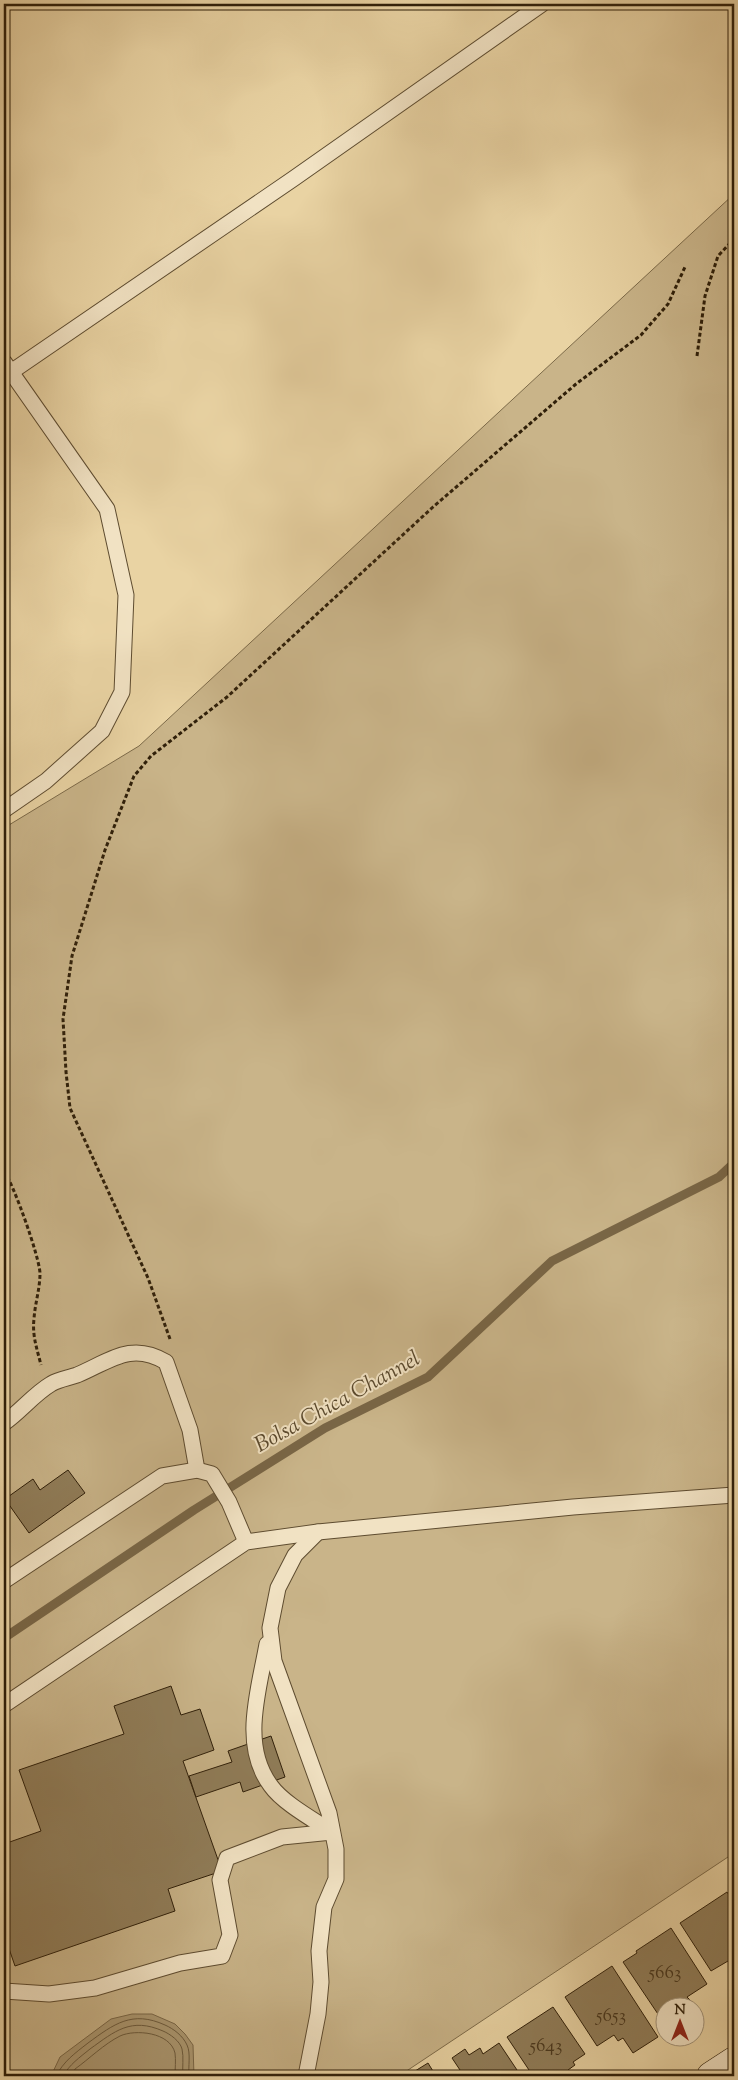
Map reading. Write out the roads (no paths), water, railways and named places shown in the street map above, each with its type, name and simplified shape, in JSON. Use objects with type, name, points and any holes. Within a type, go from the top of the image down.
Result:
[{"type":"street","points":[[711,2076],[734,2061]]},
{"type":"lane","points":[[4,810],[46,781],[102,731],[122,692],[126,595],[107,508],[7,367],[301,174],[542,4]]},
{"type":"lane","points":[[4,1423],[52,1383],[77,1375],[104,1361],[131,1353],[151,1353],[166,1362],[204,1472],[229,1502],[246,1542]]},
{"type":"lane","points":[[4,1581],[162,1476],[204,1472]]},
{"type":"lane","points":[[4,1705],[246,1542],[318,1532],[573,1507],[734,1495]]},
{"type":"lane","points":[[318,1532],[295,1555],[278,1588],[253,1732],[257,1759],[271,1787],[332,1832]]},
{"type":"lane","points":[[270,1628],[274,1661],[329,1813],[336,1849],[336,1879],[324,1907],[318,1951],[321,1982],[318,2014],[306,2076]]},
{"type":"lane","points":[[4,1991],[49,1994],[95,1988],[180,1963],[222,1956],[230,1935],[223,1909],[220,1880],[227,1858],[282,1838],[332,1832]]},
{"type":"water","points":[[132,2014],[152,2014],[175,2024],[185,2034],[193,2045],[194,2076],[51,2076],[60,2057],[111,2019]]},
{"type":"waterway","name":"Bolsa Chica Channel","points":[[4,1638],[194,1510],[325,1428],[428,1377],[552,1261],[719,1177],[734,1163]]}]
